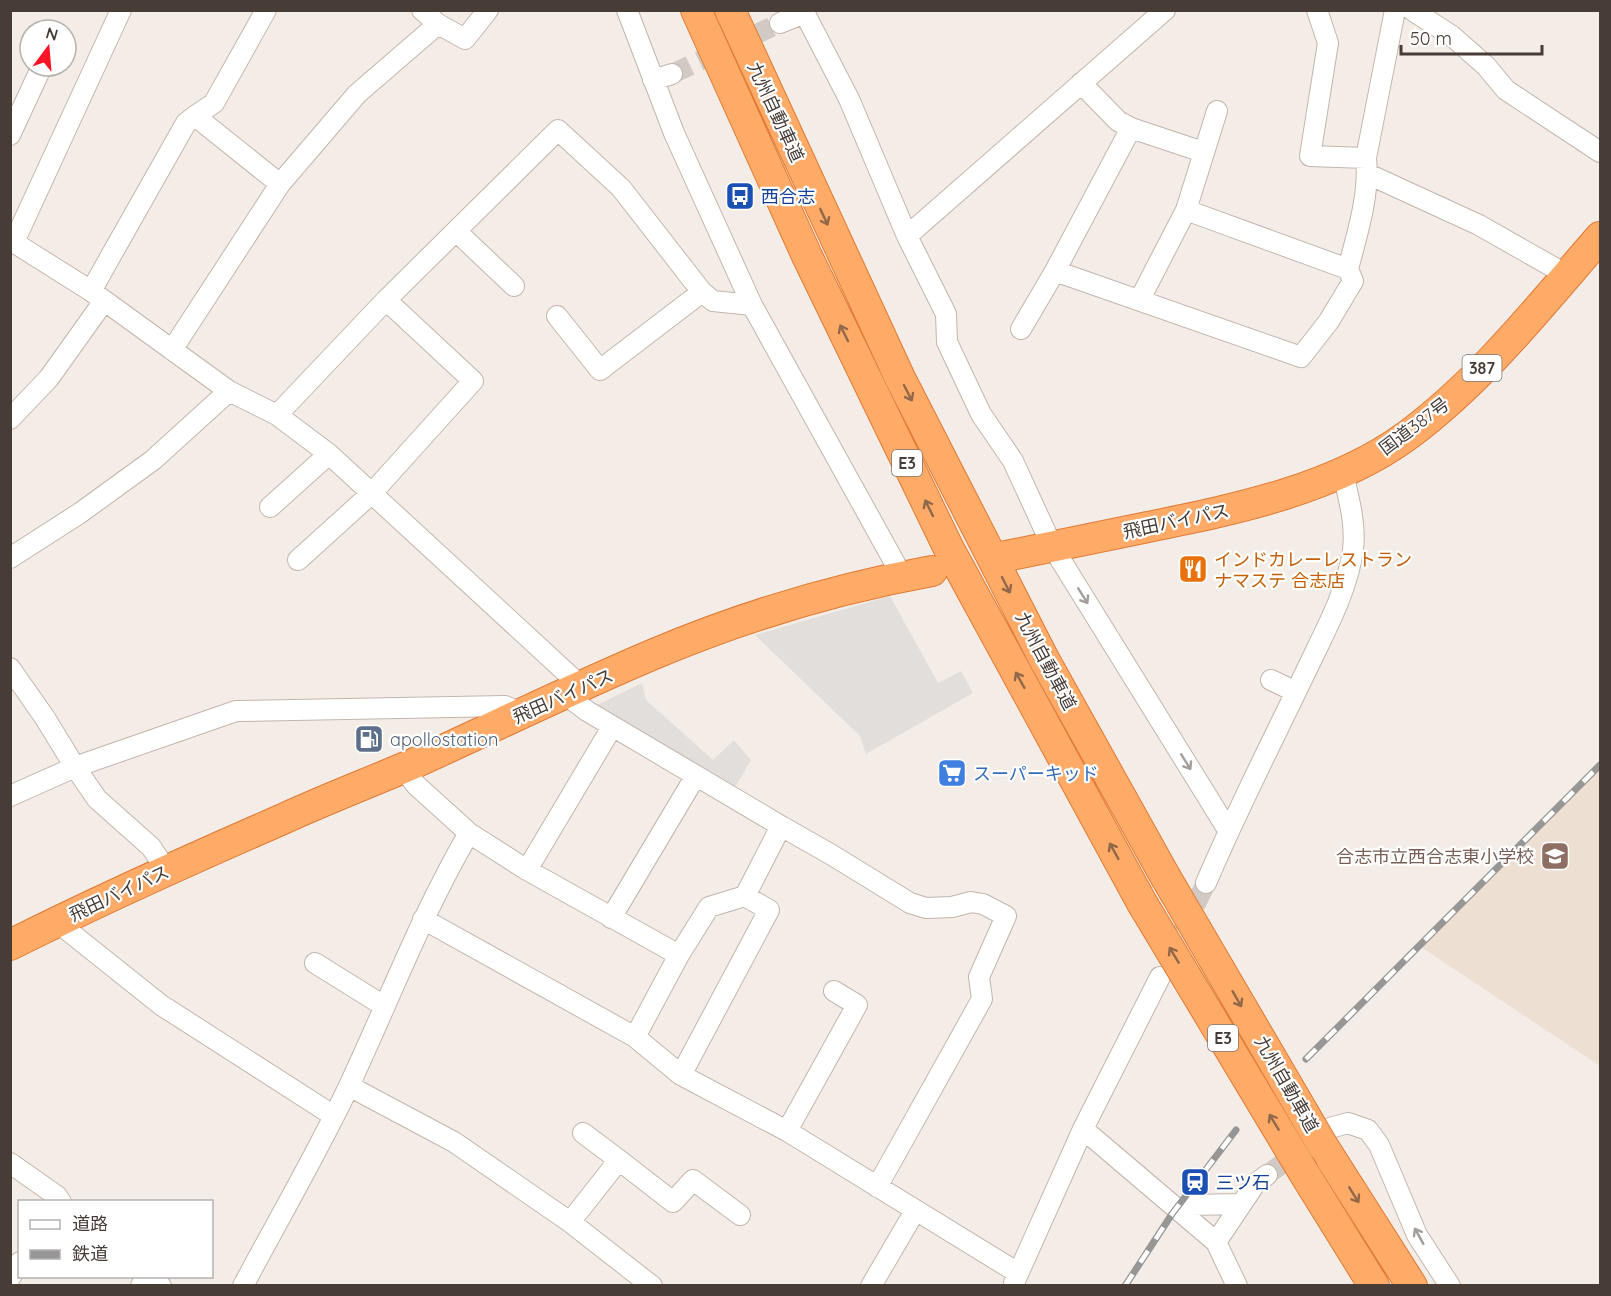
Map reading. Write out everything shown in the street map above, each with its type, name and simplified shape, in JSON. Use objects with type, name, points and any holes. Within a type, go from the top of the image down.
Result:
[{"type":"highway","name":"九州自動車道","points":[[696,10],[807,256],[949,549],[1142,903],[1374,1286]]},
{"type":"highway","name":"九州自動車道","points":[[730,10],[900,378],[1044,659],[1166,876],[1327,1137],[1412,1286]]},
{"type":"highway","name":"国道387号","points":[[1342,474],[1406,436],[1446,404],[1513,337],[1600,237]]},
{"type":"highway","name":"飛田バイパス","points":[[1006,556],[1215,514],[1342,474]]},
{"type":"highway","name":"飛田バイパス","points":[[10,945],[284,818],[403,768],[655,654],[724,627],[800,603],[902,576],[932,571]]},
{"type":"street","points":[[122,10],[12,241],[98,296],[229,390],[277,415],[329,454],[372,493],[574,691],[587,711],[910,903],[926,908],[952,907],[971,902],[983,904],[1006,915],[979,977],[982,999],[877,1187]]},
{"type":"street","points":[[10,419],[49,378],[98,296],[186,123],[214,103],[266,10]]},
{"type":"street","points":[[422,10],[438,24],[465,39],[488,10]]},
{"type":"street","points":[[627,10],[674,133],[752,305],[902,576]]},
{"type":"street","points":[[907,236],[1165,10]]},
{"type":"street","points":[[1317,10],[1328,43],[1310,156],[1367,166],[1567,275]]},
{"type":"street","points":[[1055,271],[1301,357],[1329,321],[1353,281],[1348,269],[1359,226],[1367,166],[1395,10]]},
{"type":"street","points":[[1412,10],[1452,36],[1486,66],[1506,90],[1600,152]]},
{"type":"street","points":[[780,23],[804,12],[849,99],[907,236],[946,314],[946,342],[981,414],[1013,461],[1053,546],[1228,830]]},
{"type":"street","points":[[172,350],[280,184],[357,94],[438,24]]},
{"type":"street","points":[[653,80],[672,74]]},
{"type":"street","points":[[10,135],[36,78]]},
{"type":"street","points":[[1081,83],[1118,121],[1131,128],[1203,152]]},
{"type":"street","points":[[1140,299],[1186,210],[1217,111]]},
{"type":"street","points":[[195,116],[280,184]]},
{"type":"street","points":[[1021,329],[1055,271],[1131,128]]},
{"type":"street","points":[[277,415],[386,300],[558,130],[621,188],[702,292],[713,301],[752,305]]},
{"type":"street","points":[[1186,210],[1348,269]]},
{"type":"street","points":[[456,231],[514,286]]},
{"type":"street","points":[[557,316],[600,370],[702,292]]},
{"type":"street","points":[[298,560],[372,493],[473,381],[386,300]]},
{"type":"street","points":[[10,558],[80,513],[153,460],[229,390]]},
{"type":"street","points":[[270,507],[329,454]]},
{"type":"street","points":[[1206,883],[1228,830],[1296,692],[1344,587],[1353,549],[1353,513],[1342,474]]},
{"type":"street","points":[[10,668],[97,799],[151,848],[167,871]]},
{"type":"street","points":[[1271,680],[1296,692]]},
{"type":"street","points":[[10,796],[75,767],[236,711],[505,706],[523,714]]},
{"type":"street","points":[[527,870],[612,727]]},
{"type":"street","points":[[403,768],[416,785],[469,833],[527,870],[679,956]]},
{"type":"street","points":[[611,918],[695,777]]},
{"type":"street","points":[[635,1037],[708,907],[745,896],[781,826]]},
{"type":"street","points":[[243,1286],[349,1086],[423,919],[442,879],[469,833]]},
{"type":"street","points":[[681,1075],[769,910],[745,896]]},
{"type":"street","points":[[423,919],[635,1037],[681,1075],[787,1131],[915,1211],[1016,1280],[1083,1129],[1160,977]]},
{"type":"street","points":[[57,922],[161,1005],[334,1116]]},
{"type":"street","points":[[315,963],[384,1006]]},
{"type":"street","points":[[787,1131],[857,1005],[834,991]]},
{"type":"street","points":[[349,1086],[454,1142],[570,1222],[651,1286]]},
{"type":"street","points":[[1327,1137],[1348,1123],[1368,1130],[1379,1145],[1417,1234],[1450,1286]]},
{"type":"street","points":[[1083,1129],[1187,1209],[1212,1239],[1238,1286]]},
{"type":"street","points":[[583,1133],[673,1202],[693,1180],[740,1215]]},
{"type":"street","points":[[570,1222],[619,1160]]},
{"type":"street","points":[[10,1162],[57,1200]]},
{"type":"street","points":[[1212,1239],[1255,1184],[1267,1175]]},
{"type":"street","points":[[1187,1209],[1241,1204]]},
{"type":"street","points":[[871,1286],[915,1211]]},
{"type":"street","points":[[10,1278],[18,1265]]},
{"type":"shaded area","points":[[890,596],[938,683],[961,671],[973,693],[866,754],[860,736],[755,635]]},
{"type":"shaded area","points":[[642,683],[646,700],[713,760],[734,740],[751,760],[734,789],[595,706]]},
{"type":"shaded area","name":"合志市立西合志東小学校","points":[[1600,768],[1600,1066],[1418,945]]},
{"type":"tunnel","points":[[672,74],[780,23]]},
{"type":"tunnel","points":[[1169,959],[1206,883]]},
{"type":"tunnel","points":[[1267,1175],[1302,1149]]},
{"type":"railway","points":[[1306,1059],[1600,765]]},
{"type":"railway","points":[[1125,1286],[1172,1214],[1236,1130]]},
{"type":"place","name":"西合志","points":[[740,196]]},
{"type":"place","name":"インドカレーレストラン ナマステ 合志店","points":[[1193,569]]},
{"type":"place","name":"apollostation","points":[[369,739]]},
{"type":"place","name":"スーパーキッド","points":[[952,773]]},
{"type":"place","name":"合志市立西合志東小学校","points":[[1555,856]]},
{"type":"place","name":"三ツ石","points":[[1195,1182]]}]
